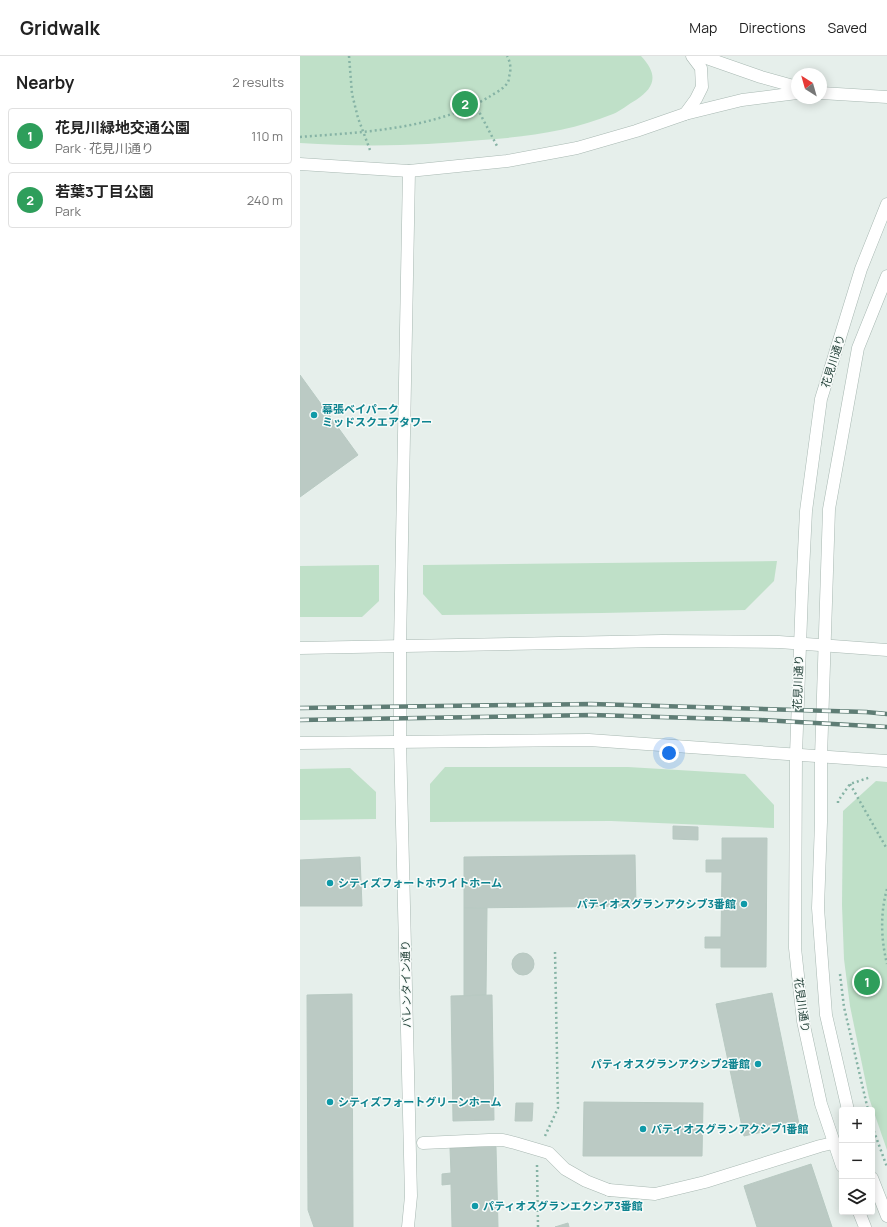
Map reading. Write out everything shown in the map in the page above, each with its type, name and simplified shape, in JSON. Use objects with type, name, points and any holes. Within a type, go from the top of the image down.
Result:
[{"type":"street","points":[[685,114],[696,99],[702,87],[701,68],[692,56]]},
{"type":"street","points":[[701,56],[761,78],[791,86]]},
{"type":"street","points":[[827,93],[887,97]]},
{"type":"street","points":[[300,164],[409,171],[507,161],[577,148],[636,131],[685,114],[742,100],[791,94]]},
{"type":"street","name":"バレンタイン通り","points":[[408,1227],[411,1196],[400,741],[400,646],[409,171]]},
{"type":"street","name":"花見川通り","points":[[839,1158],[821,1104],[803,1021],[795,948],[796,754],[799,643],[806,511],[821,399],[861,269],[887,204]]},
{"type":"street","name":"花見川通り","points":[[847,1107],[826,1015],[818,908],[829,509],[858,348],[887,276]]},
{"type":"street","points":[[300,648],[662,641],[799,643],[887,650]]},
{"type":"street","points":[[300,743],[589,740],[887,761]]},
{"type":"street","points":[[423,1143],[503,1140],[549,1153],[565,1169],[586,1181],[609,1190],[656,1194],[705,1182],[833,1143]]},
{"type":"street","points":[[872,1179],[887,1216]]},
{"type":"street","points":[[860,1215],[865,1227]]},
{"type":"path","points":[[349,56],[352,94],[362,132],[370,150]]},
{"type":"path","points":[[300,137],[362,132],[420,123],[463,110],[500,91],[508,82],[510,60],[507,56]]},
{"type":"path","points":[[475,104],[497,147]]},
{"type":"path","points":[[837,806],[838,801],[850,784],[869,777],[874,777]]},
{"type":"path","points":[[850,784],[887,849]]},
{"type":"path","points":[[887,889],[882,922],[883,946],[887,964]]},
{"type":"path","points":[[538,1227],[537,1149],[547,1133],[558,1108],[555,951]]},
{"type":"path","points":[[840,970],[844,1007],[867,1107]]},
{"type":"path","points":[[875,1134],[887,1167]]},
{"type":"green space","points":[[300,56],[641,56],[650,69],[652,80],[648,90],[643,95],[616,113],[581,125],[549,132],[499,139],[414,145],[345,145],[300,143]]},
{"type":"green space","points":[[777,561],[774,581],[745,610],[442,615],[423,594],[423,565]]},
{"type":"green space","points":[[379,565],[379,601],[362,617],[300,617],[300,566]]},
{"type":"green space","points":[[445,767],[628,767],[745,774],[774,805],[774,828],[611,821],[430,822],[430,784]]},
{"type":"green space","points":[[350,768],[376,792],[376,819],[300,820],[300,769]]},
{"type":"green space","points":[[876,781],[887,782],[887,1150],[875,1115],[875,1107],[872,1107],[869,1098],[850,1006],[844,959],[842,905],[843,811]]},
{"type":"building","name":"幕張ベイパーク ミッドスクエアタワー","points":[[300,375],[358,455],[300,497]]},
{"type":"building","points":[[673,826],[698,827],[698,840],[673,839]]},
{"type":"building","name":"パティオスグランアクシブ3番館","points":[[722,838],[767,838],[766,967],[721,967],[721,948],[705,948],[705,937],[721,937],[722,872],[706,872],[706,860],[722,860]]},
{"type":"building","points":[[635,855],[636,906],[464,908],[464,857]]},
{"type":"building","name":"シティズフォートホワイトホーム","points":[[360,857],[362,906],[300,906],[300,860]]},
{"type":"building","points":[[464,908],[487,908],[486,995],[464,996]]},
{"type":"building","points":[[523,953],[531,956],[534,964],[531,972],[523,975],[515,972],[512,964],[515,956]]},
{"type":"building","name":"パティオスグランアクシブ2番館","points":[[772,993],[799,1124],[744,1136],[716,1004]]},
{"type":"building","name":"シティズフォートグリーンホーム","points":[[352,994],[353,1227],[314,1227],[308,1210],[307,995]]},
{"type":"building","points":[[492,995],[494,1120],[453,1121],[451,996]]},
{"type":"building","name":"パティオスグランアクシブ1番館","points":[[584,1102],[703,1103],[702,1156],[583,1156]]},
{"type":"building","points":[[516,1103],[533,1103],[532,1121],[515,1121]]},
{"type":"building","name":"パティオスグランエクシア3番館","points":[[496,1147],[498,1227],[452,1227],[451,1184],[442,1185],[442,1174],[451,1173],[450,1148]]},
{"type":"building","points":[[811,1164],[832,1227],[757,1227],[744,1186]]},
{"type":"building","points":[[568,1223],[569,1227],[555,1227]]},
{"type":"railway","points":[[300,708],[591,704],[866,712],[887,714]]},
{"type":"railway","points":[[300,720],[592,715],[761,720],[887,727]]},
{"type":"place","name":"若葉3丁目公園","points":[[465,104]]},
{"type":"place","name":"幕張ベイパーク ミッドスクエアタワー","points":[[314,415]]},
{"type":"place","name":"シティズフォートホワイトホーム","points":[[330,883]]},
{"type":"place","name":"パティオスグランアクシブ3番館","points":[[744,904]]},
{"type":"place","name":"花見川緑地交通公園","points":[[867,982]]},
{"type":"place","name":"パティオスグランアクシブ2番館","points":[[758,1064]]},
{"type":"place","name":"シティズフォートグリーンホーム","points":[[330,1102]]},
{"type":"place","name":"パティオスグランアクシブ1番館","points":[[643,1129]]},
{"type":"place","name":"パティオスグランエクシア3番館","points":[[475,1206]]}]
